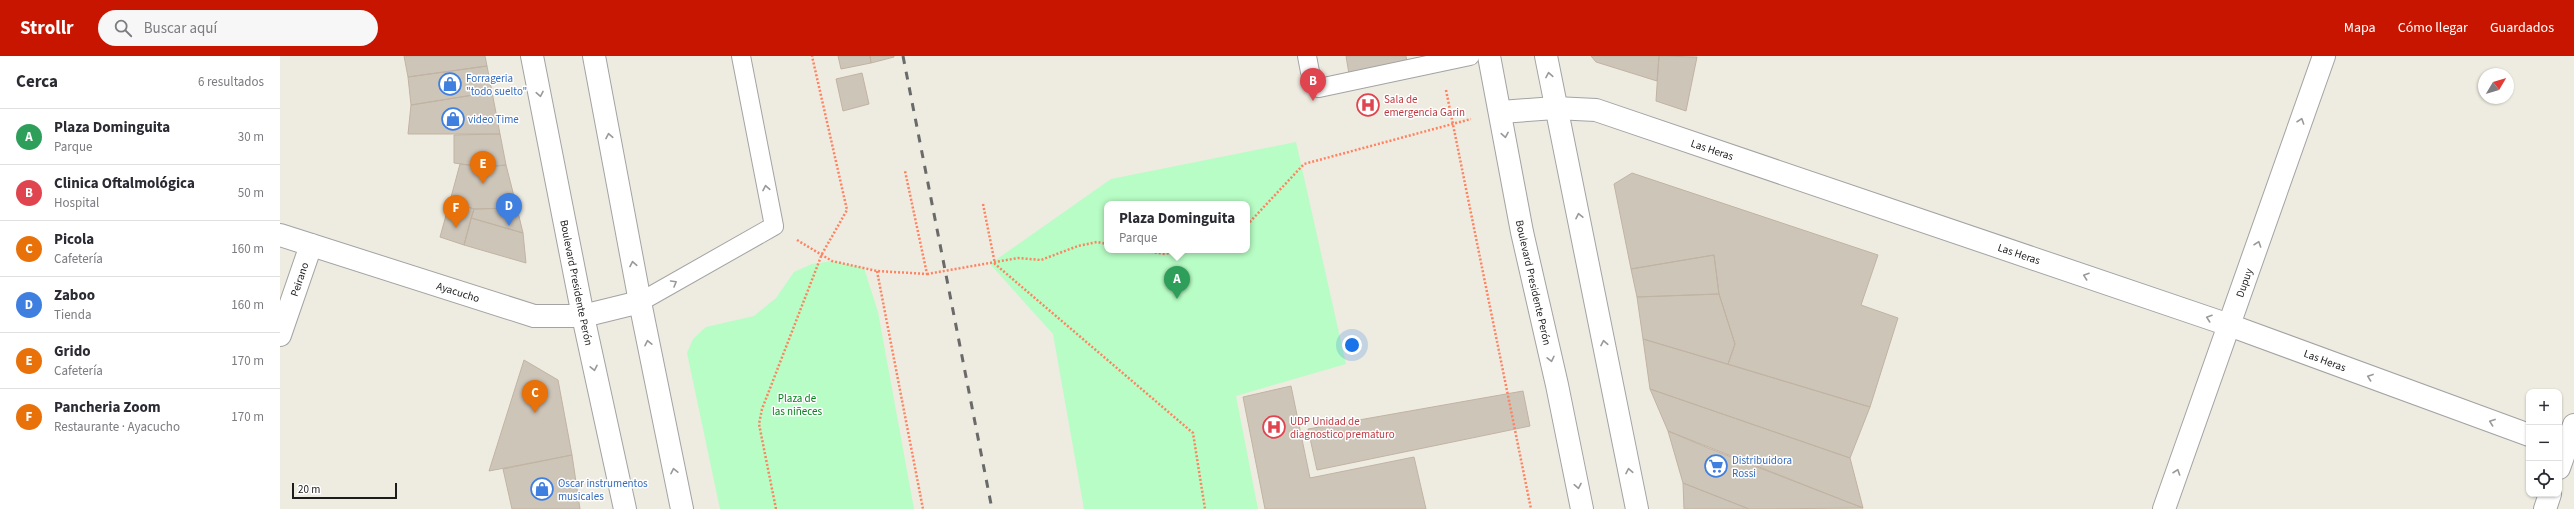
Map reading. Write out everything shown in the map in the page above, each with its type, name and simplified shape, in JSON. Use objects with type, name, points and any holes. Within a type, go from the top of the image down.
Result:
[{"type":"street","name":"Boulevard Presidente Perón","points":[[532,56],[583,316],[625,509]]},
{"type":"street","points":[[594,56],[640,302],[682,509]]},
{"type":"street","name":"Boulevard Presidente Perón","points":[[1489,56],[1501,112],[1522,232],[1557,385],[1582,509]]},
{"type":"street","points":[[1546,56],[1555,108],[1637,509]]},
{"type":"street","name":"Dupuy","points":[[2164,509],[2324,56]]},
{"type":"street","name":"Las Heras","points":[[1501,112],[1555,108],[1596,110],[2229,325],[2526,434]]},
{"type":"street","name":"Ayacucho","points":[[280,235],[534,316],[583,316],[640,302]]},
{"type":"street","name":"Peirano","points":[[280,335],[311,245]]},
{"type":"street","points":[[2564,453],[2574,425]]},
{"type":"street","points":[[2545,509],[2549,497]]},
{"type":"lane","points":[[640,302],[774,226],[741,56]]},
{"type":"lane","points":[[1307,56],[1310,72],[1319,88],[1470,56]]},
{"type":"path","points":[[776,509],[759,424],[762,409],[822,254],[847,210],[812,56]]},
{"type":"path","points":[[1439,63],[1454,123],[1531,509]]},
{"type":"path","points":[[1250,222],[1304,164],[1454,123],[1501,112]]},
{"type":"path","points":[[905,171],[927,274]]},
{"type":"path","points":[[983,204],[995,264],[1193,433],[1206,509]]},
{"type":"path","points":[[774,226],[832,261],[877,271],[927,274],[995,264],[1018,258],[1041,260],[1078,246],[1097,242],[1104,243]]},
{"type":"path","points":[[1158,253],[1169,253]]},
{"type":"path","points":[[877,271],[923,509]]},
{"type":"green space","points":[[1296,142],[1346,364],[1236,396],[1258,509],[1084,509],[1053,334],[990,264],[1111,179]]},
{"type":"green space","name":"Plaza de las niñeces","points":[[832,261],[864,268],[878,312],[914,509],[720,509],[687,353],[693,339],[706,327],[754,316],[776,298],[794,272],[812,264]]},
{"type":"building","points":[[404,56],[485,56],[487,66],[408,77]]},
{"type":"building","points":[[838,56],[870,56],[871,63],[841,69]]},
{"type":"building","points":[[870,56],[894,56],[894,57],[871,63]]},
{"type":"building","points":[[1346,56],[1406,56],[1407,62],[1349,74]]},
{"type":"building","points":[[1591,56],[1659,56],[1657,81],[1596,62]]},
{"type":"building","points":[[1659,56],[1697,57],[1686,111],[1656,101]]},
{"type":"building","name":"Forrageria \"todo suelto\"","points":[[487,66],[492,92],[411,105],[408,77]]},
{"type":"building","points":[[862,73],[869,104],[843,111],[836,79]]},
{"type":"building","name":"video Time","points":[[492,92],[500,134],[408,134],[411,105]]},
{"type":"building","points":[[500,134],[506,165],[485,167],[454,163],[454,135]]},
{"type":"building","points":[[460,164],[485,167],[506,165],[517,208],[474,209],[450,201]]},
{"type":"building","points":[[1632,173],[1878,255],[1861,305],[1898,318],[1870,407],[1728,364],[1735,344],[1719,294],[1714,255],[1631,269],[1614,184]]},
{"type":"building","points":[[450,201],[474,209],[464,245],[440,237]]},
{"type":"building","points":[[517,208],[523,233],[471,218],[474,209]]},
{"type":"building","points":[[471,218],[523,233],[526,263],[464,245]]},
{"type":"building","points":[[1714,255],[1719,294],[1637,297],[1631,269]]},
{"type":"building","points":[[1719,294],[1735,344],[1728,364],[1643,339],[1637,297]]},
{"type":"building","points":[[1643,339],[1870,407],[1850,458],[1650,389]]},
{"type":"building","points":[[524,360],[558,380],[572,455],[489,471]]},
{"type":"building","name":"UDP Unidad de diagnostico prematuro","points":[[1291,386],[1310,478],[1414,457],[1426,509],[1265,509],[1243,397]]},
{"type":"building","points":[[1650,389],[1850,458],[1863,508],[1668,431]]},
{"type":"building","points":[[1523,391],[1530,426],[1317,470],[1308,429]]},
{"type":"building","name":"Distribuidora Rossi","points":[[1668,431],[1863,508],[1749,509],[1683,483]]},
{"type":"building","name":"Oscar instrumentos musicales","points":[[572,455],[580,509],[512,509],[503,469]]},
{"type":"building","points":[[1683,483],[1749,509],[1684,509]]},
{"type":"railway","points":[[903,56],[992,509]]},
{"type":"place","name":"Forrageria \"todo suelto\"","points":[[450,84]]},
{"type":"place","name":"Clinica Oftalmológica","points":[[1313,101]]},
{"type":"place","name":"Sala de emergencia Garin","points":[[1368,105]]},
{"type":"place","name":"video Time","points":[[453,119]]},
{"type":"place","name":"Grido","points":[[483,184]]},
{"type":"place","name":"Zaboo","points":[[509,226]]},
{"type":"place","name":"Pancheria Zoom","points":[[456,228]]},
{"type":"place","name":"Plaza Dominguita","points":[[1177,299]]},
{"type":"place","name":"Picola","points":[[535,413]]},
{"type":"place","name":"UDP Unidad de diagnostico prematuro","points":[[1274,427]]},
{"type":"place","name":"Distribuidora Rossi","points":[[1716,466]]},
{"type":"place","name":"Oscar instrumentos musicales","points":[[542,489]]}]
